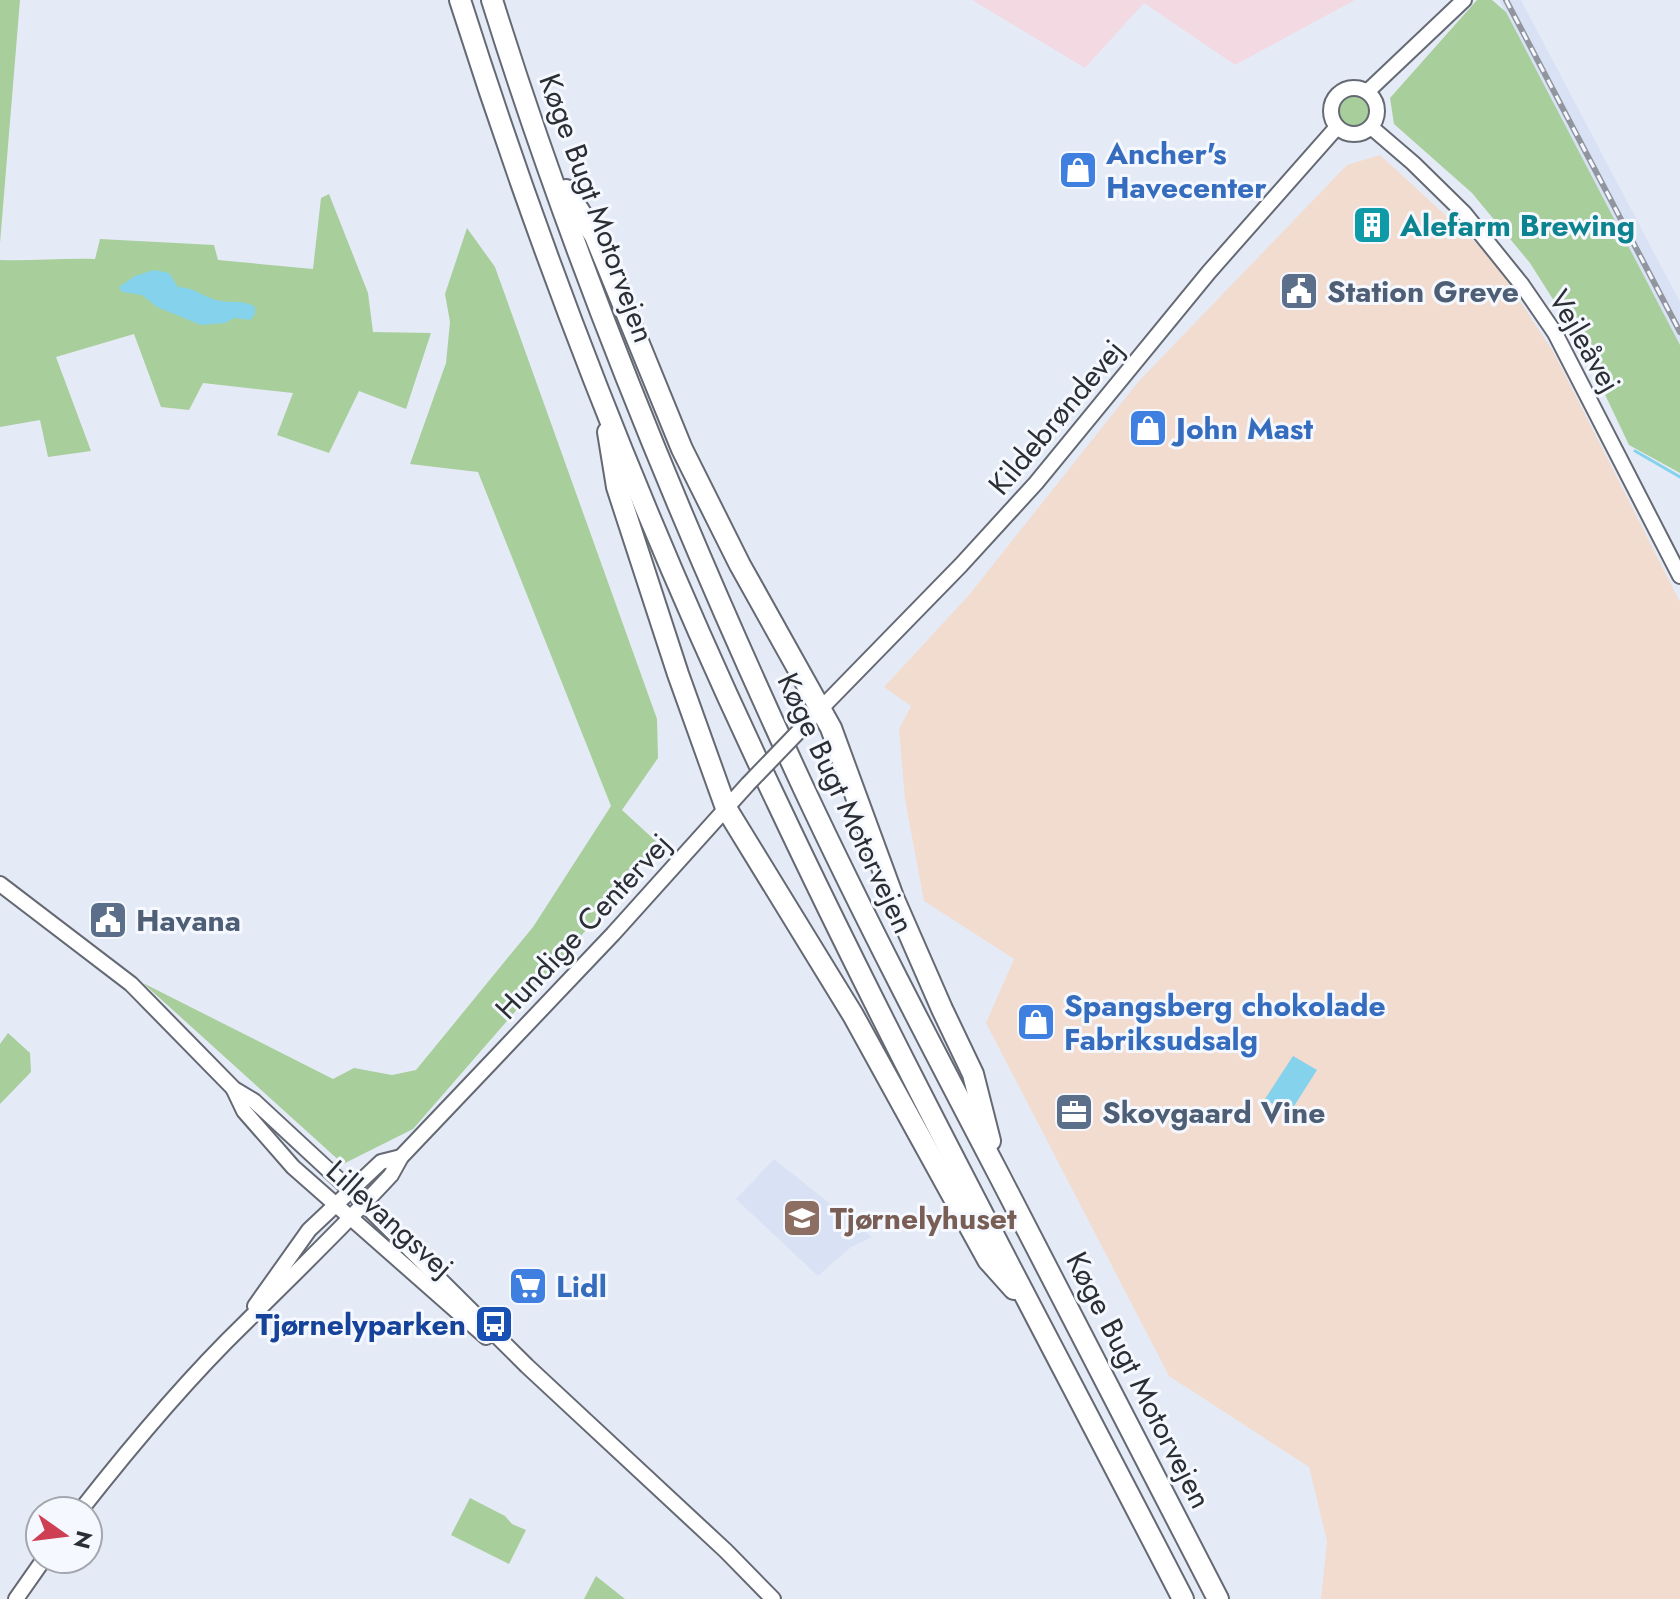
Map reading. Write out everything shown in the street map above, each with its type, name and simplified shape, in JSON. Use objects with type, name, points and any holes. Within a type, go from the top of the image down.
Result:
[{"type":"highway","name":"Køge Bugt Motorvejen","points":[[460,0],[515,164],[601,393],[703,637],[784,817],[839,931],[1183,1599]]},
{"type":"highway","name":"Køge Bugt Motorvejen","points":[[492,0],[545,157],[632,390],[729,624],[865,917],[1218,1599]]},
{"type":"highway","points":[[545,157],[595,236],[682,449],[740,565],[821,708],[893,897],[973,1074],[997,1172]]},
{"type":"highway","points":[[601,393],[617,487],[726,808],[853,1015],[988,1260],[1035,1313]]},
{"type":"street","points":[[1368,91],[1464,0]]},
{"type":"street","points":[[1348,88],[1368,91],[1377,104],[1376,121],[1371,127],[1354,134],[1337,127],[1331,108],[1336,95],[1348,88]]},
{"type":"street","name":"Kildebrøndevej","points":[[801,729],[961,565],[1036,483],[1209,272],[1337,127]]},
{"type":"street","name":"Vejleåvej","points":[[1371,127],[1464,213],[1522,285],[1555,333],[1680,576]]},
{"type":"street","name":"Hundige Centervej","points":[[93,1495],[135,1442],[244,1323],[364,1204],[391,1175],[401,1157],[623,924],[801,729]]},
{"type":"street","name":"Lillevangsvej","points":[[0,884],[131,984],[234,1089],[254,1101],[350,1190],[531,1369],[726,1551],[773,1599]]},
{"type":"street","name":"Lillevangsvej","points":[[234,1089],[244,1111],[273,1147],[431,1291],[516,1363],[531,1369]]},
{"type":"street","name":"Hundige Centervej","points":[[244,1323],[295,1248],[335,1203],[381,1162],[401,1157]]},
{"type":"street","points":[[16,1599],[33,1575]]},
{"type":"shaded area","points":[[972,0],[1355,0],[1235,65],[1144,3],[1085,68]]},
{"type":"shaded area","points":[[1499,0],[1521,0],[1680,302],[1680,345]]},
{"type":"shaded area","points":[[1380,155],[1491,257],[1554,353],[1680,602],[1680,1599],[1321,1599],[1327,1541],[1309,1467],[1169,1376],[986,1023],[1014,959],[924,901],[905,799],[899,729],[911,706],[884,687],[969,595],[1139,381],[1347,165]]},
{"type":"shaded area","name":"Tjørnelyhuset","points":[[774,1159],[872,1237],[851,1247],[818,1276],[736,1199]]},
{"type":"green space","points":[[0,0],[20,0],[0,243]]},
{"type":"green space","points":[[1477,0],[1492,0],[1506,12],[1680,345],[1680,473],[1629,445],[1580,342],[1530,263],[1472,193],[1394,124],[1390,98]]},
{"type":"green space","points":[[1354,92],[1367,97],[1372,110],[1367,123],[1354,128],[1341,123],[1336,110],[1341,97]]},
{"type":"green space","points":[[329,194],[368,293],[373,332],[431,333],[406,409],[359,391],[329,453],[277,435],[293,393],[203,383],[189,410],[161,407],[134,334],[56,357],[91,451],[48,457],[40,420],[0,427],[0,260],[95,259],[100,239],[214,245],[218,260],[313,269],[321,198]]},
{"type":"green space","points":[[467,228],[495,267],[657,719],[658,758],[622,810],[660,845],[413,1129],[343,1164],[143,983],[333,1079],[354,1068],[392,1075],[416,1070],[533,927],[611,806],[478,472],[410,464],[446,363],[450,322],[445,294]]},
{"type":"green space","points":[[8,1033],[30,1053],[31,1072],[0,1104],[0,1044]]},
{"type":"green space","points":[[470,1498],[526,1530],[509,1564],[451,1535]]},
{"type":"green space","points":[[596,1576],[625,1599],[584,1599]]},
{"type":"water","points":[[154,270],[169,273],[178,287],[216,300],[241,302],[255,307],[255,314],[250,320],[234,318],[225,323],[201,325],[157,307],[142,295],[122,292],[119,287],[135,276]]},
{"type":"water","points":[[1293,1056],[1317,1070],[1289,1114],[1265,1099]]},
{"type":"waterway","points":[[1635,451],[1680,477]]},
{"type":"railway","points":[[1506,0],[1680,332]]},
{"type":"place","name":"Ancher's Havecenter","points":[[1078,170]]},
{"type":"place","name":"Alefarm Brewing","points":[[1372,225]]},
{"type":"place","name":"Station Greve","points":[[1299,291]]},
{"type":"place","name":"John Mast","points":[[1148,428]]},
{"type":"place","name":"Havana","points":[[108,920]]},
{"type":"place","name":"Spangsberg chokolade Fabriksudsalg","points":[[1036,1022]]},
{"type":"place","name":"Skovgaard Vine","points":[[1074,1112]]},
{"type":"place","name":"Tjørnelyhuset","points":[[802,1218]]},
{"type":"place","name":"Lidl","points":[[528,1286]]},
{"type":"place","name":"Tjørnelyparken","points":[[494,1324]]}]
